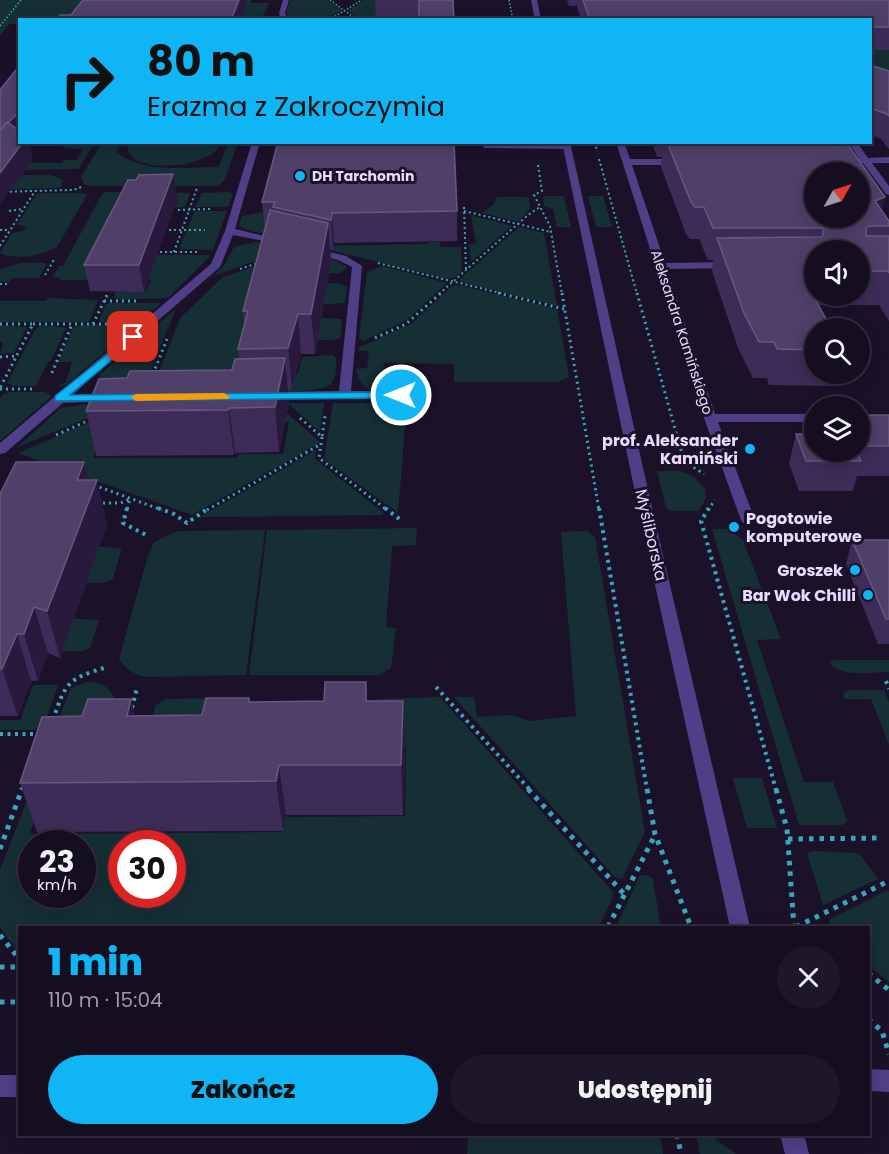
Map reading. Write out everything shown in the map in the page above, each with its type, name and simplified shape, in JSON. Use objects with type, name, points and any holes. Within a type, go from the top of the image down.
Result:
[{"type":"street","points":[[284,18],[282,13],[286,0]]},
{"type":"street","points":[[534,0],[538,18]]},
{"type":"street","points":[[0,450],[216,265],[230,231],[255,144]]},
{"type":"street","points":[[487,146],[567,144]]},
{"type":"street","name":"Myśliborska","points":[[567,144],[740,926]]},
{"type":"street","name":"Aleksandra Kamińskiego","points":[[621,144],[710,418],[748,520]]},
{"type":"street","points":[[854,144],[889,192]]},
{"type":"street","points":[[831,161],[889,160]]},
{"type":"street","points":[[627,162],[687,162]]},
{"type":"street","points":[[230,231],[342,258],[357,266],[345,394]]},
{"type":"street","points":[[660,266],[743,265]]},
{"type":"street","points":[[251,396],[401,395]]},
{"type":"street","points":[[59,399],[123,398]]},
{"type":"street","points":[[710,418],[804,418]]},
{"type":"street","points":[[870,1080],[889,1081]]},
{"type":"street","points":[[0,1086],[18,1086]]},
{"type":"street","points":[[792,1136],[797,1154]]},
{"type":"path","points":[[0,26],[21,0]]},
{"type":"path","points":[[330,0],[354,18]]},
{"type":"path","points":[[332,18],[362,0]]},
{"type":"path","points":[[509,0],[513,18]]},
{"type":"path","points":[[596,144],[684,461],[705,474],[708,483]]},
{"type":"path","points":[[535,146],[542,191],[534,195],[546,213],[551,232],[655,834],[691,926]]},
{"type":"path","points":[[0,192],[74,190],[81,187]]},
{"type":"path","points":[[160,252],[174,252],[197,188]]},
{"type":"path","points":[[0,246],[35,191]]},
{"type":"path","points":[[464,207],[466,269]]},
{"type":"path","points":[[348,350],[406,324],[517,224],[540,207]]},
{"type":"path","points":[[9,211],[23,209]]},
{"type":"path","points":[[178,210],[189,209]]},
{"type":"path","points":[[464,211],[551,232]]},
{"type":"path","points":[[0,230],[10,231]]},
{"type":"path","points":[[169,230],[230,231]]},
{"type":"path","points":[[197,281],[244,268],[300,248]]},
{"type":"path","points":[[45,275],[55,258]]},
{"type":"path","points":[[342,258],[367,261],[564,309]]},
{"type":"path","points":[[0,284],[7,284]]},
{"type":"path","points":[[93,324],[108,293]]},
{"type":"path","points":[[0,324],[148,324]]},
{"type":"path","points":[[0,388],[33,324]]},
{"type":"path","points":[[48,381],[72,324]]},
{"type":"path","points":[[0,357],[16,356]]},
{"type":"path","points":[[322,437],[319,458],[402,521]]},
{"type":"path","points":[[86,483],[174,514],[187,524],[196,516],[321,444]]},
{"type":"path","points":[[711,492],[715,501],[701,520],[788,839],[795,926]]},
{"type":"path","points":[[88,503],[121,503],[130,499]]},
{"type":"path","points":[[130,499],[123,523],[148,536]]},
{"type":"path","points":[[39,744],[52,723],[65,684],[79,675],[106,667]]},
{"type":"path","points":[[886,681],[889,689]]},
{"type":"path","points":[[436,687],[625,895]]},
{"type":"path","points":[[131,711],[137,688]]},
{"type":"path","points":[[0,734],[44,734]]},
{"type":"path","points":[[0,849],[28,776]]},
{"type":"path","points":[[609,926],[655,834]]},
{"type":"path","points":[[788,839],[882,838]]},
{"type":"path","points":[[797,926],[889,881]]},
{"type":"path","points":[[0,935],[18,958]]},
{"type":"path","points":[[0,968],[18,967]]},
{"type":"path","points":[[870,975],[889,990]]},
{"type":"path","points":[[0,1002],[18,1002]]},
{"type":"path","points":[[870,1021],[882,1031],[889,1054]]},
{"type":"path","points":[[882,1031],[889,1029]]},
{"type":"path","points":[[677,1136],[681,1154]]},
{"type":"green space","points":[[0,0],[251,0],[251,3],[269,3],[263,16],[264,18],[18,18],[18,24],[10,24],[0,35]]},
{"type":"green space","points":[[290,0],[327,0],[342,10],[330,18],[290,18],[286,14]]},
{"type":"green space","points":[[364,0],[419,0],[379,18],[358,18],[347,11]]},
{"type":"green space","points":[[872,46],[889,50],[889,75],[872,70]]},
{"type":"green space","points":[[94,144],[78,169],[0,170],[0,162],[62,163],[64,160],[77,160],[83,149],[64,148],[66,145]]},
{"type":"green space","points":[[101,144],[120,144],[116,152],[139,164],[179,168],[219,167],[228,144],[238,144],[225,179],[218,186],[89,186],[84,184],[81,177]]},
{"type":"green space","points":[[126,144],[220,144],[215,151],[204,158],[161,166],[135,159],[128,152],[128,147],[125,147]]},
{"type":"green space","points":[[0,175],[51,175],[63,180],[61,187],[56,188],[0,190]]},
{"type":"green space","points":[[106,192],[190,193],[185,207],[175,207],[178,199],[143,199],[105,280],[61,280],[61,278],[53,277],[59,266],[63,266],[102,194]]},
{"type":"green space","points":[[228,192],[233,194],[228,207],[195,207],[202,193]]},
{"type":"green space","points":[[83,193],[87,195],[57,247],[29,256],[13,257],[0,253],[12,233],[23,231],[26,227],[17,224],[37,194]]},
{"type":"green space","points":[[543,196],[564,196],[571,227],[557,227],[553,209],[544,206]]},
{"type":"green space","points":[[588,196],[603,196],[612,227],[596,227]]},
{"type":"green space","points":[[497,197],[527,197],[530,209],[518,222],[482,213],[494,204]]},
{"type":"green space","points":[[195,211],[227,211],[213,250],[179,249]]},
{"type":"green space","points":[[264,212],[266,220],[264,234],[244,229],[239,225],[242,216]]},
{"type":"green space","points":[[471,215],[512,226],[471,262],[469,244],[476,243]]},
{"type":"green space","points":[[519,227],[544,233],[557,306],[460,282],[460,279]]},
{"type":"green space","points":[[255,242],[262,243],[275,254],[213,276],[224,266],[234,247]]},
{"type":"green space","points":[[429,242],[440,242],[440,247],[461,247],[462,271],[454,278],[448,279],[313,246],[429,244]]},
{"type":"green space","points":[[291,251],[336,261],[348,267],[340,273],[316,274],[246,375],[298,374],[302,357],[333,355],[336,358],[336,368],[331,384],[300,391],[275,392],[153,387],[180,318],[223,277]]},
{"type":"green space","points":[[155,255],[210,256],[168,298],[117,300],[114,298],[116,291],[146,292],[151,280],[145,280]]},
{"type":"green space","points":[[21,263],[45,263],[46,265],[39,278],[12,278],[9,282],[0,282],[0,269]]},
{"type":"green space","points":[[382,266],[447,283],[407,320],[363,341],[359,338],[367,272]]},
{"type":"green space","points":[[339,283],[347,287],[345,303],[310,305],[314,284]]},
{"type":"green space","points":[[459,285],[557,309],[569,377],[558,382],[454,382],[454,364],[384,363],[382,384],[396,384],[397,391],[365,387],[356,369],[367,368],[369,351],[359,351],[358,348],[411,324],[452,286]]},
{"type":"green space","points":[[48,298],[98,300],[89,321],[85,322],[0,322],[0,301],[46,301]]},
{"type":"green space","points":[[106,304],[161,304],[141,320],[103,323],[99,320]]},
{"type":"green space","points":[[175,311],[144,386],[102,387],[97,382],[101,374]]},
{"type":"green space","points":[[308,317],[342,319],[341,337],[335,340],[304,340]]},
{"type":"green space","points":[[0,325],[27,327],[14,353],[0,354],[3,342],[0,341]]},
{"type":"green space","points":[[43,325],[66,328],[51,361],[48,362],[36,386],[13,386],[7,383],[36,328]]},
{"type":"green space","points":[[79,325],[129,325],[133,328],[66,385],[54,387],[66,382],[72,362],[58,362],[73,328]]},
{"type":"green space","points":[[10,392],[45,392],[52,396],[0,441],[0,399],[2,395]]},
{"type":"green space","points":[[275,403],[319,441],[318,444],[192,515],[18,453],[120,409],[105,423],[93,458],[237,458],[238,454],[283,454],[289,422],[250,422]]},
{"type":"green space","points":[[288,403],[324,403],[320,430],[319,431]]},
{"type":"green space","points":[[333,403],[407,403],[398,513],[324,459]]},
{"type":"green space","points":[[86,404],[116,406],[16,448],[61,408]]},
{"type":"green space","points":[[316,450],[315,459],[384,513],[382,515],[200,517]]},
{"type":"green space","points":[[657,471],[681,471],[694,477],[705,489],[706,498],[699,511],[672,511],[666,508]]},
{"type":"green space","points":[[417,528],[416,545],[392,546],[386,627],[396,628],[391,668],[379,675],[249,675],[267,530]]},
{"type":"green space","points":[[712,529],[728,529],[743,540],[781,639],[757,640],[804,782],[833,782],[847,821],[842,825],[799,825]]},
{"type":"green space","points":[[265,530],[246,675],[145,677],[133,673],[124,666],[119,659],[147,559],[154,542],[178,531]]},
{"type":"green space","points":[[587,531],[595,537],[645,832],[622,879],[615,877],[454,697],[474,697],[477,717],[512,715],[528,721],[576,716],[561,532]]},
{"type":"green space","points":[[82,546],[120,548],[113,579],[104,583],[69,583]]},
{"type":"green space","points":[[56,618],[99,620],[90,648],[83,651],[44,652]]},
{"type":"green space","points":[[833,660],[889,660],[889,672],[841,671],[830,663]]},
{"type":"green space","points":[[87,682],[99,684],[109,690],[114,697],[111,711],[58,721],[71,688]]},
{"type":"green space","points":[[33,685],[58,685],[45,723],[34,730],[0,730],[0,720],[20,720]]},
{"type":"green space","points":[[849,690],[884,690],[889,702],[889,745],[871,699],[844,699],[844,693]]},
{"type":"green space","points":[[440,697],[613,892],[613,897],[599,926],[18,926],[18,952],[0,928],[0,870],[37,774],[51,765],[31,830],[18,830],[18,908],[96,908],[96,833],[108,833],[108,908],[186,908],[186,833],[281,832],[283,817],[405,816],[406,746],[371,746],[372,703],[378,699]]},
{"type":"green space","points":[[216,698],[220,701],[142,764],[155,706],[165,699]]},
{"type":"green space","points":[[733,778],[762,778],[777,828],[747,828]]},
{"type":"green space","points":[[813,851],[856,853],[861,856],[878,879],[823,905],[807,853]]},
{"type":"green space","points":[[640,875],[648,875],[653,879],[661,926],[616,926]]},
{"type":"green space","points":[[887,890],[889,892],[889,982],[870,967],[870,926],[830,926],[829,920]]},
{"type":"green space","points":[[468,1136],[660,1136],[663,1154],[467,1154]]},
{"type":"green space","points":[[696,1136],[711,1136],[736,1154],[700,1154]]},
{"type":"building","points":[[83,0],[239,0],[232,18],[58,18],[60,15],[71,15]]},
{"type":"building","points":[[419,0],[453,0],[454,18],[419,18]]},
{"type":"building","points":[[583,0],[889,0],[889,27],[872,27],[872,18],[589,17]]},
{"type":"building","points":[[872,66],[889,71],[889,116],[872,109]]},
{"type":"building","points":[[18,68],[18,113],[0,131],[0,90]]},
{"type":"building","points":[[7,122],[18,130],[18,144],[22,144],[0,173],[0,131]]},
{"type":"building","points":[[277,144],[454,144],[457,211],[332,213],[331,220],[273,207],[275,202],[262,202]]},
{"type":"building","points":[[668,144],[847,144],[860,162],[804,162],[804,228],[713,228],[704,207],[695,207],[691,202]]},
{"type":"building","points":[[173,174],[139,265],[84,265],[128,180],[136,180],[139,175]]},
{"type":"building","points":[[870,176],[885,197],[875,201],[889,221],[889,226],[870,226]]},
{"type":"building","points":[[270,210],[328,223],[311,314],[298,314],[288,348],[238,349],[248,311],[243,311]]},
{"type":"building","points":[[823,228],[866,228],[866,236],[889,236],[889,273],[888,271],[870,271],[870,240],[804,240],[804,306],[819,306],[826,318],[804,318],[804,350],[777,349],[774,342],[759,342],[744,313],[717,238],[821,237]]},
{"type":"building","points":[[285,358],[275,407],[229,408],[228,410],[86,411],[99,379],[127,378],[130,371],[232,370],[235,359]]},
{"type":"building","points":[[870,415],[889,415],[889,446],[870,446]]},
{"type":"building","points":[[796,434],[804,434],[804,456]]},
{"type":"building","points":[[16,462],[84,462],[77,480],[97,480],[47,611],[34,607],[24,634],[17,634],[0,669],[0,494]]},
{"type":"building","points":[[852,540],[889,540],[889,619],[886,619]]},
{"type":"building","points":[[325,682],[366,682],[366,701],[403,701],[401,765],[279,765],[276,781],[20,783],[42,717],[82,716],[88,699],[131,699],[127,716],[202,715],[206,698],[249,698],[249,702],[324,701]]},
{"type":"slow traffic","points":[[136,397],[224,397]]},
{"type":"place","name":"DH Tarchomin","points":[[300,176]]},
{"type":"place","name":"prof. Aleksander Kamiński","points":[[750,449]]},
{"type":"place","name":"Pogotowie komputerowe","points":[[734,527]]},
{"type":"place","name":"Groszek","points":[[855,570]]},
{"type":"place","name":"Bar Wok Chilli","points":[[868,595]]},
{"type":"route","points":[[133,337],[59,399],[401,395]]}]
